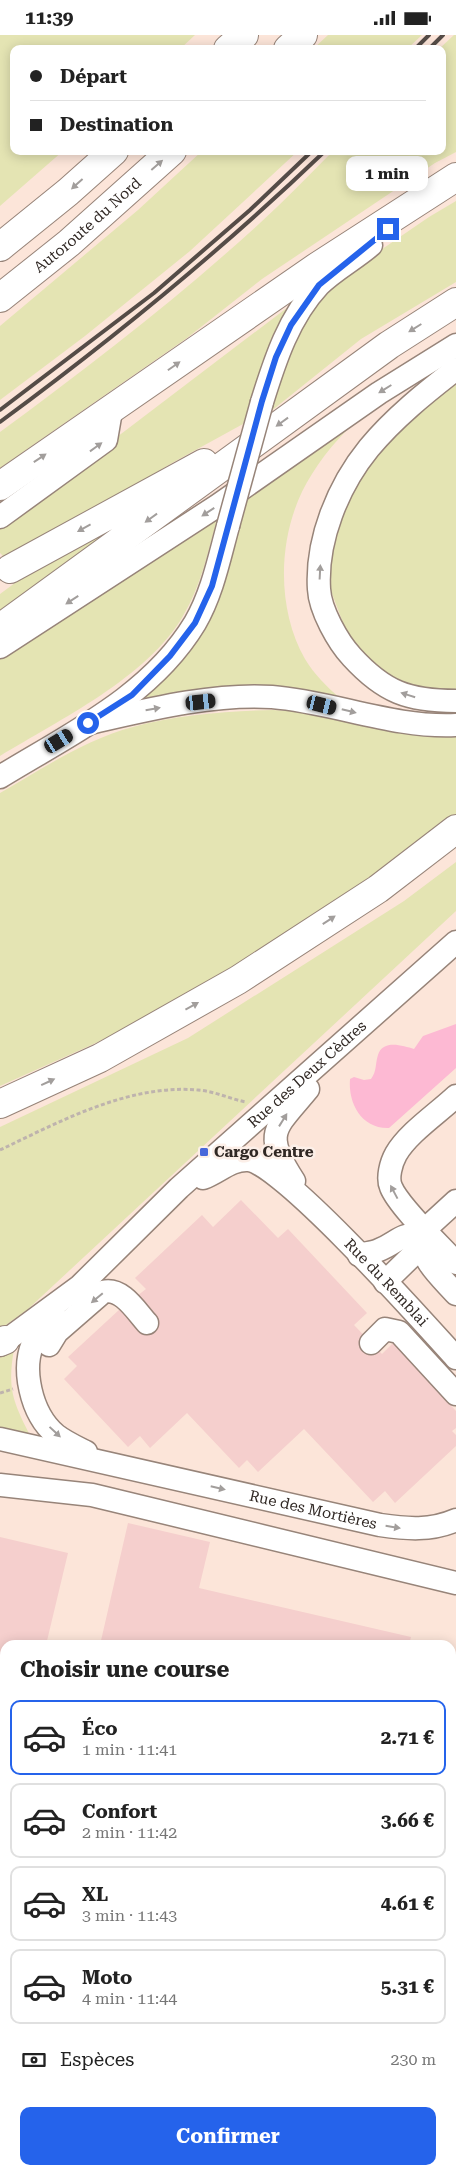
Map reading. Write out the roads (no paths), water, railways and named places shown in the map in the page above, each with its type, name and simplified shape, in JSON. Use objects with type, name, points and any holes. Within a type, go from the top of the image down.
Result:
[{"type":"main road","points":[[233,45],[244,35]]},
{"type":"main road","points":[[292,45],[302,35]]},
{"type":"main road","points":[[0,247],[68,192],[110,155]]},
{"type":"main road","name":"Autoroute du Nord","points":[[0,298],[69,243],[168,155]]},
{"type":"main road","points":[[0,486],[111,411],[318,265],[415,205],[456,177]]},
{"type":"main road","points":[[0,628],[220,466],[389,345],[456,302]]},
{"type":"main road","points":[[5,573],[204,463],[220,466]]},
{"type":"main road","points":[[1,1103],[100,1058],[238,980],[378,889],[456,829]]},
{"type":"street","points":[[0,777],[132,695],[170,656],[195,623],[212,586],[262,401],[276,357],[291,325],[319,285],[361,253],[415,205]]},
{"type":"street","points":[[0,647],[217,506],[379,393],[456,345]]},
{"type":"street","points":[[456,369],[402,413],[368,449],[346,481],[332,513],[321,557],[319,591],[330,622],[341,645],[362,668],[386,688],[412,697],[438,701],[456,701]]},
{"type":"street","points":[[0,517],[106,440],[111,411]]},
{"type":"street","points":[[88,723],[183,704],[238,698],[272,697],[412,723],[456,725]]},
{"type":"street","name":"Rue des Deux Cèdres","points":[[2,1342],[80,1286],[179,1188],[456,942]]},
{"type":"street","name":"Rue du Remblai","points":[[314,1208],[278,1154],[275,1138],[279,1123],[315,1082],[339,1046]]},
{"type":"street","points":[[456,1096],[404,1143],[395,1155],[390,1172],[390,1186],[422,1237],[430,1264],[456,1294]]},
{"type":"street","name":"Rue du Remblai","points":[[179,1188],[210,1176],[226,1165],[250,1160],[264,1165],[314,1208],[456,1358]]},
{"type":"street","points":[[385,1282],[422,1237],[456,1201]]},
{"type":"street","points":[[359,1255],[378,1251],[394,1243],[405,1234],[422,1237],[456,1263]]},
{"type":"street","points":[[80,1286],[42,1328],[30,1350],[28,1367],[30,1387],[38,1411],[55,1434],[106,1462]]},
{"type":"street","points":[[38,1411],[38,1386],[46,1352],[57,1332],[103,1292],[111,1290],[119,1293],[147,1323]]},
{"type":"street","points":[[371,1343],[385,1329],[399,1332],[456,1394]]},
{"type":"street","name":"Rue des Mortières","points":[[0,1439],[406,1529],[439,1528],[456,1520]]},
{"type":"street","name":"Rue des Mortières","points":[[0,1453],[105,1475],[144,1479],[170,1478]]},
{"type":"street","points":[[0,1485],[92,1495],[456,1583]]},
{"type":"railway","points":[[419,45],[429,35]]},
{"type":"railway","points":[[433,45],[443,35]]},
{"type":"railway","points":[[0,410],[154,293],[250,210],[308,155]]},
{"type":"railway","points":[[0,422],[85,358],[167,292],[247,223],[321,155]]},
{"type":"place","name":"Cargo Centre","points":[[204,1152]]}]
